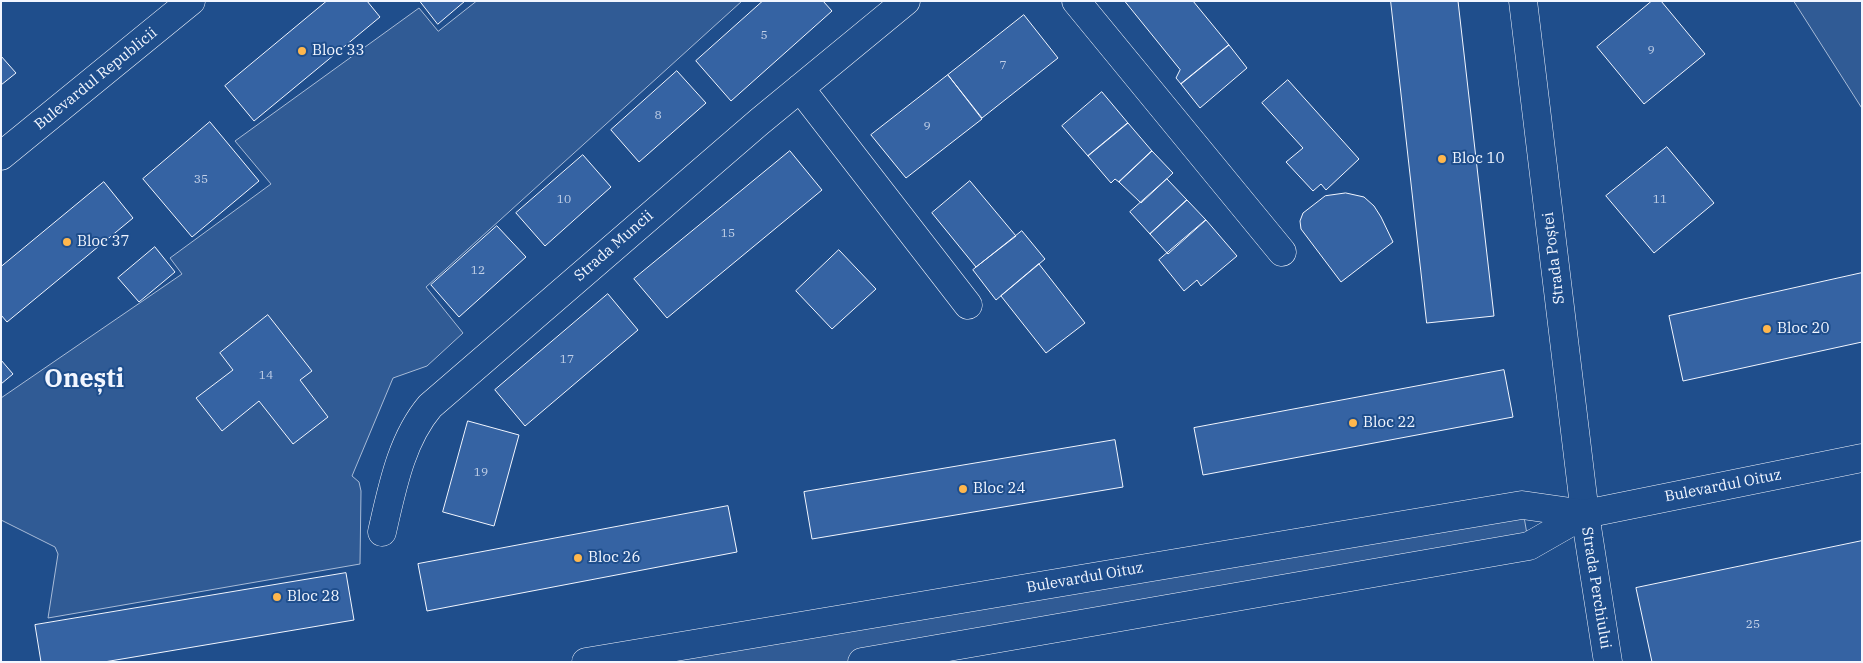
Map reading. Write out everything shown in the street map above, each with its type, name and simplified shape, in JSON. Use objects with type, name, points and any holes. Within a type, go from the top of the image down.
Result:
[{"type":"main road","name":"Bulevardul Republicii","points":[[1,156],[191,1]]},
{"type":"main road","points":[[1076,1],[1282,252]]},
{"type":"main road","name":"Strada Poștei","points":[[1523,1],[1585,514]]},
{"type":"main road","name":"Strada Muncii","points":[[382,532],[391,493],[414,427],[430,406],[899,4]]},
{"type":"main road","points":[[800,88],[968,305]]},
{"type":"main road","name":"Bulevardul Oituz","points":[[862,662],[1529,546],[1585,514],[1862,458]]},
{"type":"main road","name":"Bulevardul Oituz","points":[[590,661],[1522,505],[1585,514]]},
{"type":"main road","name":"Strada Perchiului","points":[[1585,514],[1608,662]]},
{"type":"shaded area","points":[[477,1],[742,1],[426,287],[463,333],[427,366],[393,378],[352,476],[359,482],[361,491],[360,564],[48,618],[58,554],[55,547],[1,520],[1,398],[182,274],[170,258],[271,184],[235,141],[419,8],[438,31]]},
{"type":"shaded area","points":[[1794,1],[1862,1],[1862,108]]},
{"type":"shaded area","points":[[1522,505],[1529,546],[862,662],[586,662]]},
{"type":"building","name":"Bloc 33","points":[[327,1],[367,1],[380,17],[254,121],[225,86]]},
{"type":"building","points":[[420,1],[465,1],[438,24]]},
{"type":"building","points":[[763,1],[823,1],[832,11],[731,101],[696,61]]},
{"type":"building","points":[[1125,1],[1193,1],[1229,45],[1181,84],[1176,78],[1180,70]]},
{"type":"building","name":"Bloc 10","points":[[1391,1],[1458,1],[1494,316],[1427,323]]},
{"type":"building","points":[[1652,1],[1661,1],[1705,54],[1644,104],[1597,47]]},
{"type":"building","points":[[1024,15],[1058,58],[982,118],[948,75]]},
{"type":"building","points":[[1229,45],[1247,68],[1200,108],[1181,84]]},
{"type":"building","points":[[1,56],[16,73],[1,85]]},
{"type":"building","points":[[677,71],[706,103],[639,162],[611,130]]},
{"type":"building","points":[[948,75],[982,119],[906,178],[871,135]]},
{"type":"building","points":[[1288,80],[1359,159],[1326,190],[1321,184],[1313,191],[1286,162],[1303,148],[1262,103]]},
{"type":"building","points":[[1102,92],[1128,123],[1088,156],[1062,126]]},
{"type":"building","points":[[210,122],[259,181],[192,237],[143,179]]},
{"type":"building","points":[[1128,123],[1152,151],[1119,182],[1115,179],[1111,183],[1088,156]]},
{"type":"building","points":[[1667,147],[1714,203],[1654,253],[1606,196]]},
{"type":"building","points":[[790,151],[822,190],[667,318],[634,279]]},
{"type":"building","points":[[1152,151],[1173,173],[1141,203],[1119,182]]},
{"type":"building","points":[[583,155],[611,187],[545,246],[516,213]]},
{"type":"building","points":[[1167,179],[1187,200],[1150,234],[1130,212]]},
{"type":"building","points":[[970,181],[1016,236],[976,267],[932,213]]},
{"type":"building","name":"Bloc 37","points":[[104,182],[133,218],[7,322],[1,315],[1,267]]},
{"type":"building","points":[[1346,193],[1364,197],[1374,206],[1393,242],[1341,282],[1301,229],[1300,221],[1303,213],[1325,196]]},
{"type":"building","points":[[1187,200],[1206,220],[1168,254],[1150,234]]},
{"type":"building","points":[[1206,220],[1237,256],[1201,286],[1197,280],[1184,291],[1159,260]]},
{"type":"building","points":[[497,226],[526,257],[459,317],[431,285]]},
{"type":"building","points":[[1022,231],[1045,259],[996,300],[973,270]]},
{"type":"building","points":[[155,247],[175,272],[139,302],[118,278]]},
{"type":"building","points":[[839,250],[876,289],[832,329],[796,291]]},
{"type":"building","points":[[1039,264],[1085,323],[1046,353],[1001,296]]},
{"type":"building","name":"Bloc 20","points":[[1862,273],[1862,342],[1683,381],[1669,316]]},
{"type":"building","points":[[608,294],[638,330],[525,426],[495,390]]},
{"type":"building","points":[[268,315],[312,371],[300,380],[328,417],[293,444],[259,401],[222,431],[196,398],[233,370],[220,353]]},
{"type":"building","points":[[1,360],[13,374],[1,384]]},
{"type":"building","name":"Bloc 22","points":[[1504,370],[1513,417],[1203,475],[1194,428]]},
{"type":"building","points":[[468,421],[519,435],[494,526],[443,512]]},
{"type":"building","name":"Bloc 24","points":[[1115,440],[1123,487],[812,539],[804,492]]},
{"type":"building","name":"Bloc 26","points":[[728,506],[737,552],[427,611],[418,564]]},
{"type":"building","points":[[1862,541],[1862,662],[1652,662],[1636,588]]},
{"type":"building","name":"Bloc 28","points":[[346,573],[354,620],[104,662],[41,662],[35,625]]},
{"type":"place","name":"Bloc 33","points":[[302,51]]},
{"type":"place","name":"Bloc 10","points":[[1442,159]]},
{"type":"place","name":"Bloc 37","points":[[67,242]]},
{"type":"place","name":"Bloc 20","points":[[1767,329]]},
{"type":"place","name":"Bloc 22","points":[[1353,423]]},
{"type":"place","name":"Bloc 24","points":[[963,489]]},
{"type":"place","name":"Bloc 26","points":[[578,558]]},
{"type":"place","name":"Bloc 28","points":[[277,597]]},
{"type":"district","name":"Onești","points":[[84,380]]}]
